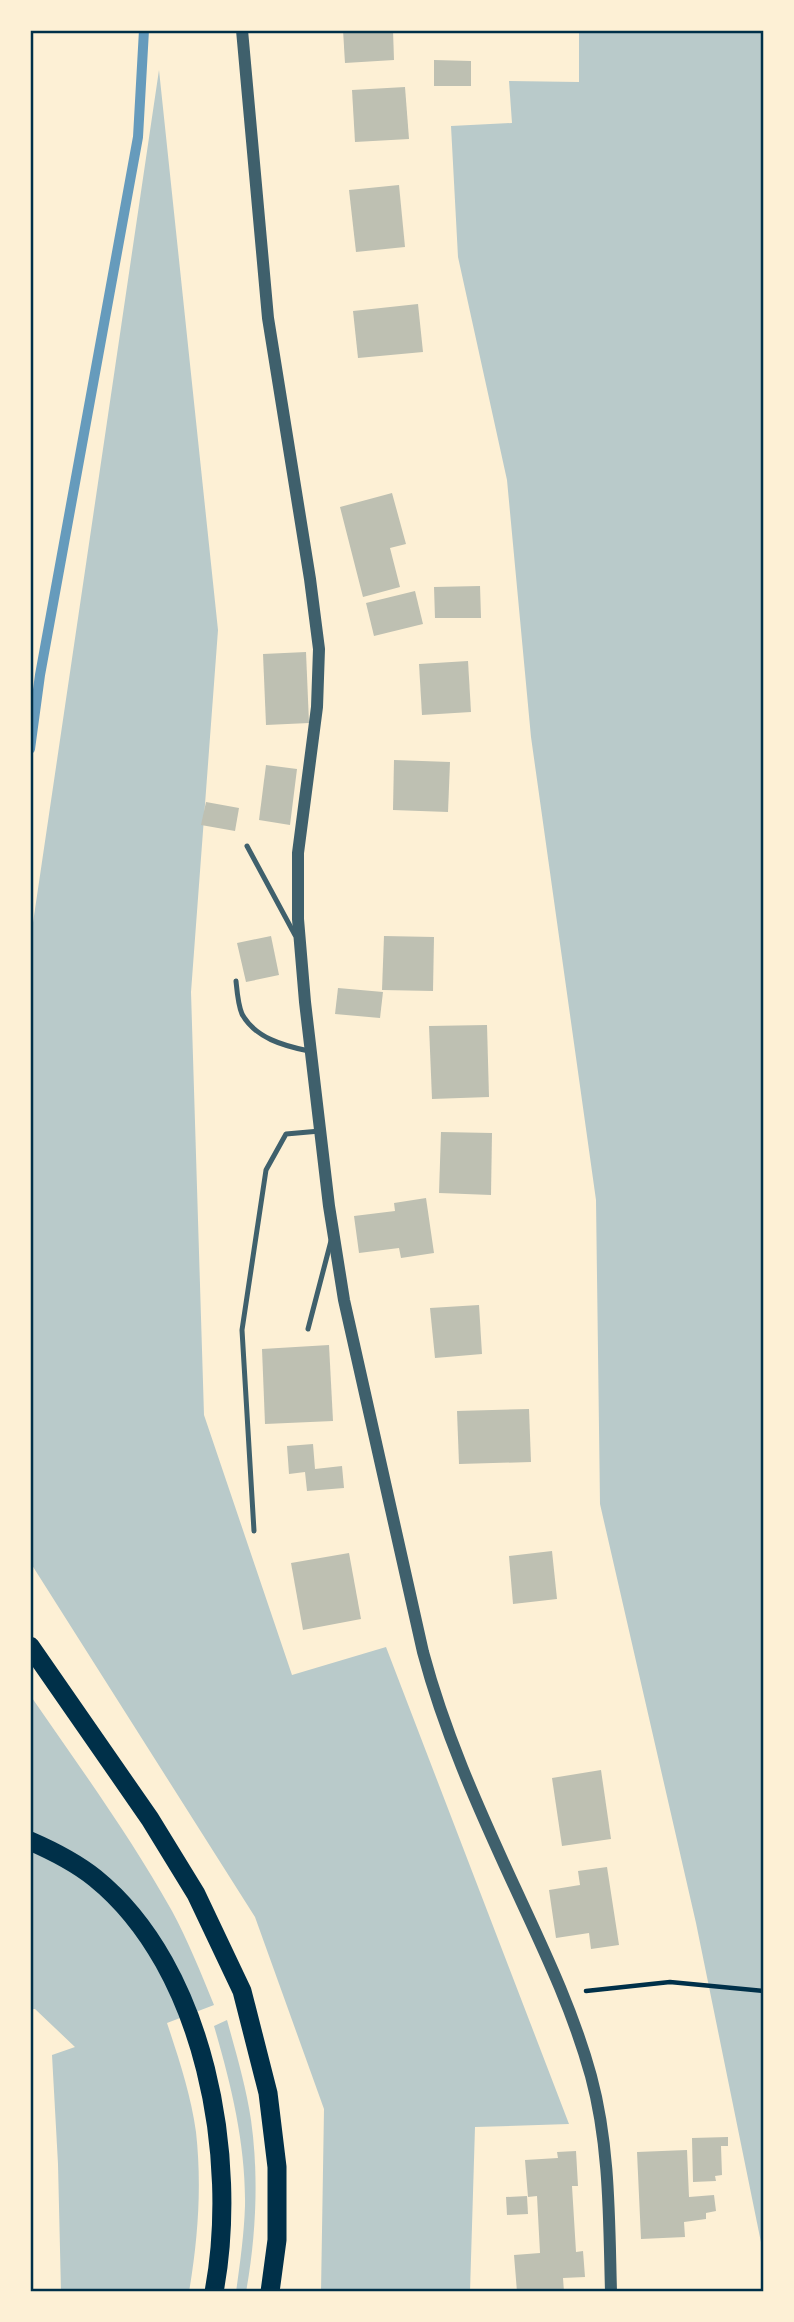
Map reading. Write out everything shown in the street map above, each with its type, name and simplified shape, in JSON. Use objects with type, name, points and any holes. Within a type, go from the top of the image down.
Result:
[{"type":"highway","points":[[30,1646],[150,1819],[196,1894],[242,1990],[268,2093],[277,2167],[277,2240],[270,2292]]},
{"type":"highway","points":[[30,1841],[65,1857],[96,1878],[123,1906],[162,1960],[187,2011],[211,2090],[220,2144],[221,2226],[214,2292]]},
{"type":"street","points":[[242,30],[268,318],[319,649],[317,707],[298,853],[298,919],[310,1051],[344,1300],[423,1652],[440,1710],[456,1755],[565,1996],[592,2078],[608,2196],[611,2292]]},
{"type":"lane","points":[[247,846],[300,943]]},
{"type":"lane","points":[[236,981],[241,1012],[252,1028],[269,1039],[310,1051]]},
{"type":"lane","points":[[254,1531],[242,1330],[266,1170],[286,1134],[320,1131]]},
{"type":"lane","points":[[308,1329],[333,1232]]},
{"type":"path","points":[[565,1996],[600,1989],[670,1982],[764,1991]]},
{"type":"shaded area","points":[[579,30],[764,30],[764,2257],[696,1923],[600,1504],[596,1200],[531,737],[507,480],[458,257],[451,126],[512,123],[509,81],[579,82]]},
{"type":"shaded area","points":[[159,70],[218,630],[191,992],[204,1415],[292,1675],[386,1647],[569,2124],[475,2127],[470,2292],[321,2292],[324,2109],[255,1917],[30,1562],[30,943]]},
{"type":"shaded area","points":[[30,1695],[156,1883],[183,1934],[214,2005],[167,2023],[188,2091],[198,2152],[198,2212],[189,2292],[61,2292],[52,2055],[75,2047],[35,2009],[30,2009]]},
{"type":"shaded area","points":[[227,2020],[249,2107],[255,2163],[254,2228],[246,2292],[236,2292],[244,2217],[243,2160],[232,2092],[214,2026]]},
{"type":"building","points":[[343,30],[393,30],[394,60],[345,63]]},
{"type":"building","points":[[434,60],[471,61],[471,86],[434,86]]},
{"type":"building","points":[[405,87],[409,139],[355,142],[352,90]]},
{"type":"building","points":[[399,185],[405,247],[356,252],[349,190]]},
{"type":"building","points":[[418,304],[423,352],[358,358],[353,311]]},
{"type":"building","points":[[392,493],[406,544],[390,548],[400,587],[363,597],[340,507]]},
{"type":"building","points":[[480,586],[481,618],[435,618],[434,587]]},
{"type":"building","points":[[415,591],[423,624],[374,636],[366,603]]},
{"type":"building","points":[[306,652],[309,723],[266,725],[263,654]]},
{"type":"building","points":[[468,661],[471,712],[422,715],[419,664]]},
{"type":"building","points":[[394,760],[450,762],[448,812],[393,810]]},
{"type":"building","points":[[266,765],[297,769],[290,825],[259,820]]},
{"type":"building","points":[[206,802],[239,808],[235,831],[201,825]]},
{"type":"building","points":[[271,936],[279,975],[246,982],[237,943]]},
{"type":"building","points":[[384,936],[434,937],[433,991],[382,990]]},
{"type":"building","points":[[338,988],[383,992],[380,1018],[335,1014]]},
{"type":"building","points":[[487,1025],[489,1097],[432,1099],[429,1026]]},
{"type":"building","points":[[441,1132],[492,1133],[491,1195],[439,1193]]},
{"type":"building","points":[[426,1198],[434,1253],[401,1258],[399,1248],[359,1253],[354,1216],[395,1211],[394,1203]]},
{"type":"building","points":[[479,1305],[482,1354],[435,1358],[430,1308]]},
{"type":"building","points":[[329,1345],[333,1421],[265,1424],[262,1349]]},
{"type":"building","points":[[529,1409],[531,1462],[459,1464],[457,1411]]},
{"type":"building","points":[[313,1444],[315,1469],[342,1466],[344,1488],[307,1491],[305,1472],[289,1474],[287,1446]]},
{"type":"building","points":[[552,1551],[557,1599],[513,1604],[509,1556]]},
{"type":"building","points":[[349,1553],[361,1619],[303,1630],[291,1563]]},
{"type":"building","points":[[601,1770],[611,1839],[562,1846],[552,1778]]},
{"type":"building","points":[[607,1867],[619,1945],[591,1949],[589,1933],[556,1938],[549,1890],[580,1885],[578,1871]]},
{"type":"building","points":[[728,2137],[728,2146],[721,2146],[722,2175],[715,2176],[716,2181],[693,2182],[692,2138]]},
{"type":"building","points":[[687,2150],[689,2197],[714,2195],[716,2211],[706,2213],[706,2219],[684,2222],[685,2237],[641,2239],[637,2152]]},
{"type":"building","points":[[576,2151],[578,2186],[572,2186],[576,2252],[583,2251],[585,2277],[563,2278],[564,2292],[517,2292],[514,2255],[540,2253],[537,2196],[528,2197],[525,2160],[558,2158],[557,2152]]},
{"type":"building","points":[[527,2196],[528,2214],[507,2215],[506,2197]]},
{"type":"waterway","points":[[30,749],[40,675],[138,137],[144,30]]}]
